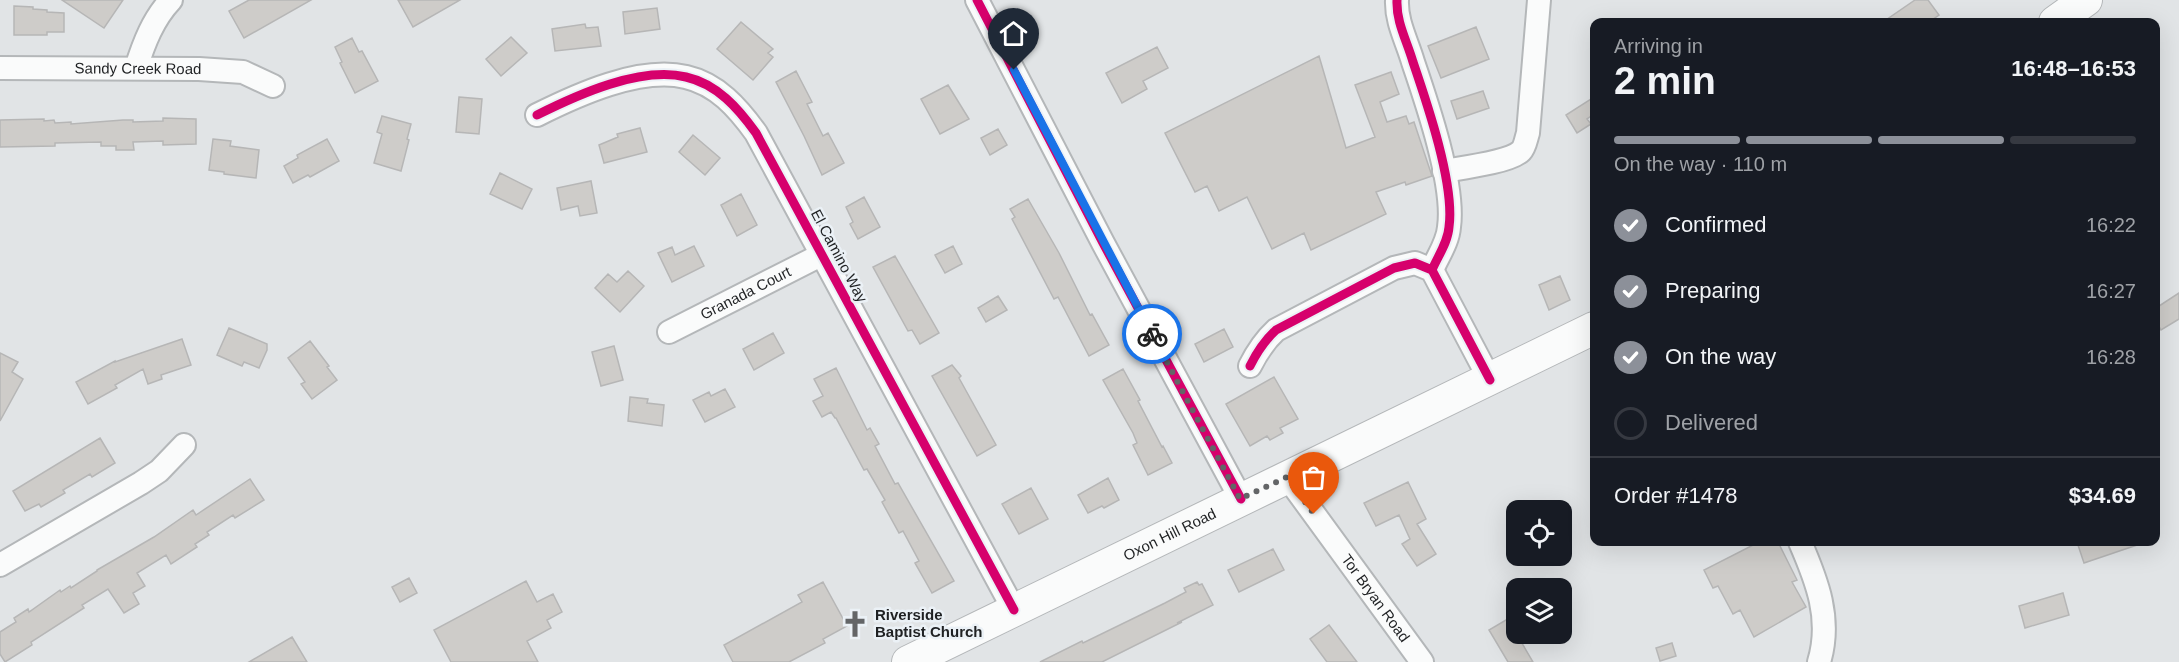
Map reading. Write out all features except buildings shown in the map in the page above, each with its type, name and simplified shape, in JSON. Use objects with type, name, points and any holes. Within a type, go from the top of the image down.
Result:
[{"type":"main road","points":[[2061,18],[2086,0]]},
{"type":"main road","name":"Oxon Hill Road","points":[[908,662],[1590,330]]},
{"type":"street","points":[[136,68],[151,28],[171,0]]},
{"type":"street","points":[[977,0],[1103,243],[1240,499]]},
{"type":"street","points":[[1397,0],[1398,19],[1414,63],[1439,149],[1449,204],[1449,227],[1432,270]]},
{"type":"street","points":[[1444,171],[1512,156],[1523,150],[1528,133],[1539,0]]},
{"type":"street","name":"Sandy Creek Road","points":[[0,69],[136,68],[243,72],[273,86]]},
{"type":"street","name":"El Camino Way","points":[[537,115],[593,90],[627,80],[660,75],[686,77],[709,86],[729,100],[756,133],[1014,610]]},
{"type":"street","name":"Granada Court","points":[[669,332],[821,255]]},
{"type":"street","points":[[1250,366],[1262,344],[1276,330],[1394,268],[1415,263],[1432,270],[1490,380]]},
{"type":"street","points":[[3,555],[141,483],[159,471],[184,445]]},
{"type":"street","name":"Tor Bryan Road","points":[[1287,477],[1422,662]]},
{"type":"street","points":[[1801,546],[1820,596],[1824,618],[1825,639],[1819,662]]},
{"type":"cycle path","points":[[977,0],[1103,243],[1241,499]]},
{"type":"cycle path","points":[[1397,0],[1400,24],[1432,121],[1448,189],[1450,210],[1448,233],[1432,270]]},
{"type":"cycle path","points":[[537,115],[609,84],[649,75],[668,75],[697,80],[717,91],[734,106],[756,133],[1014,610]]},
{"type":"cycle path","points":[[1250,366],[1261,347],[1276,330],[1394,268],[1415,263],[1432,270],[1490,380]]},
{"type":"way so far","points":[[1152,334],[1240,499],[1287,477],[1314,514]]},
{"type":"place","name":"Riverside Baptist Church","points":[[855,624]]},
{"type":"route","points":[[1014,70],[1152,334]]}]
